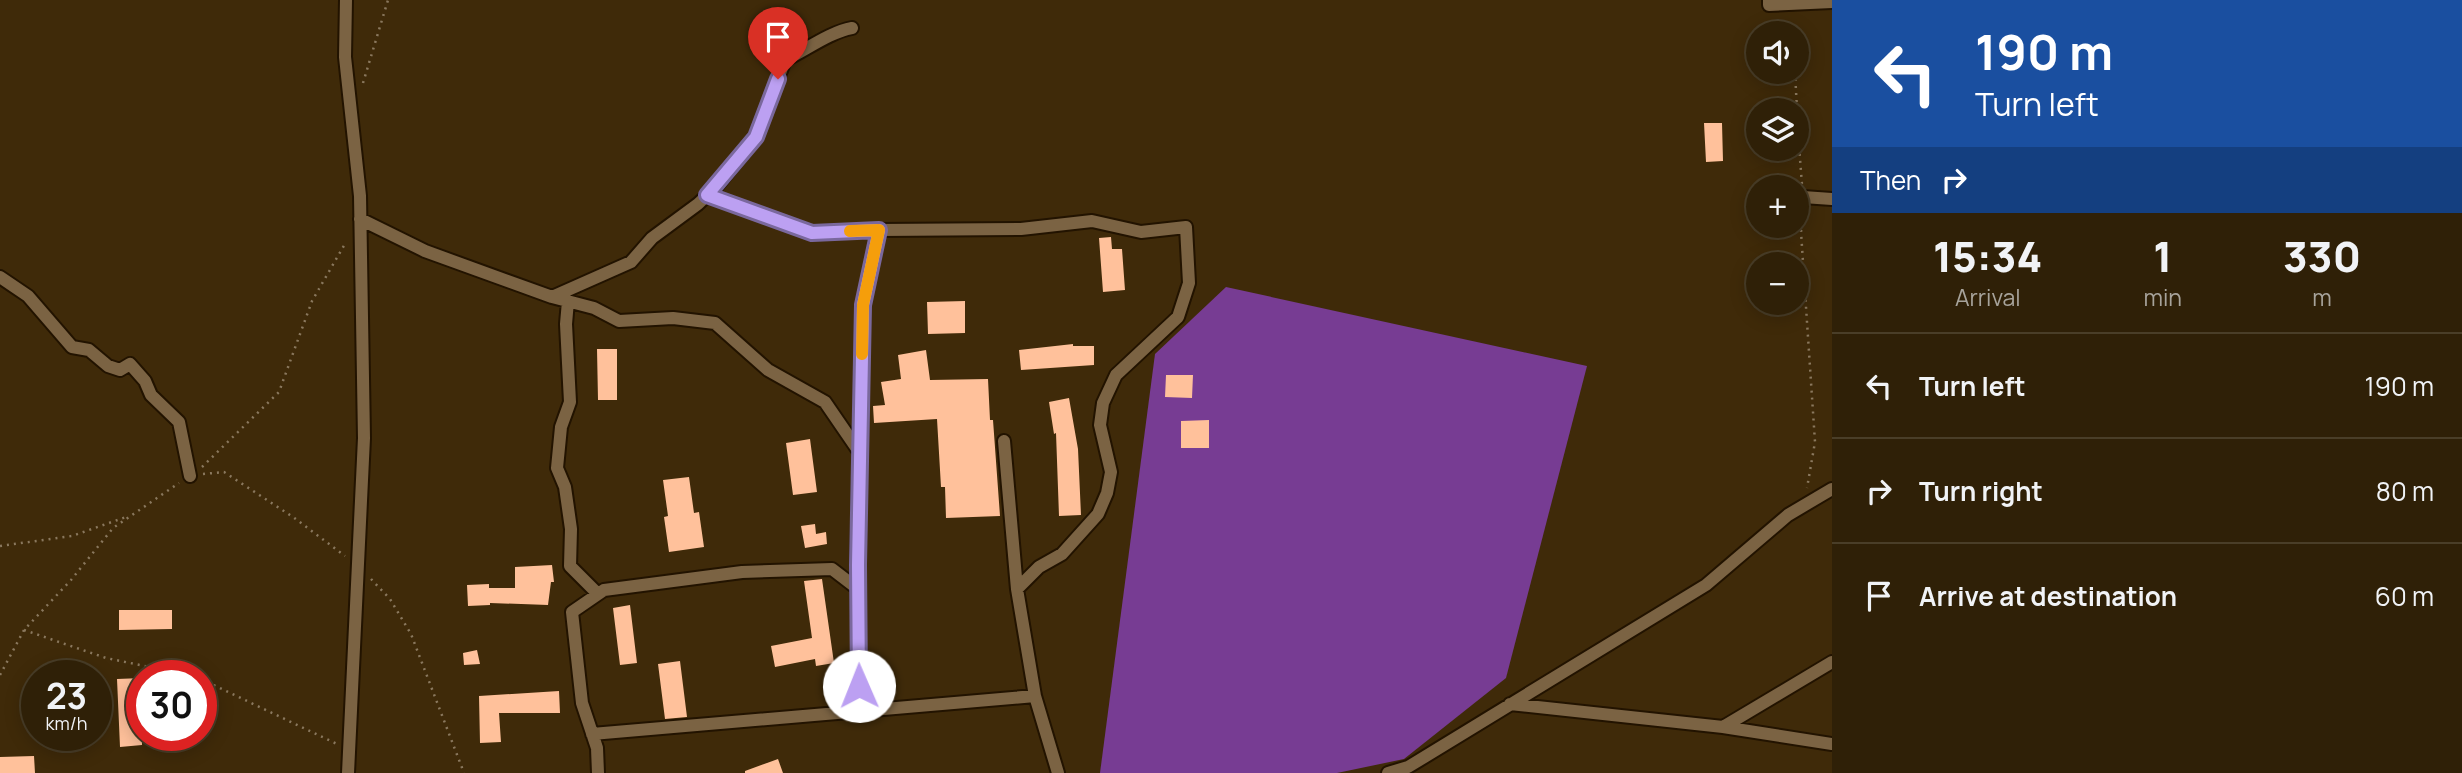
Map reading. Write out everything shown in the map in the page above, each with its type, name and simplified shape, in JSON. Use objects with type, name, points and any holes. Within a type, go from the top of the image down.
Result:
[{"type":"street","points":[[346,0],[345,57],[360,196],[364,438],[348,773]]},
{"type":"street","points":[[1769,0],[1769,5],[1832,2]]},
{"type":"street","points":[[552,297],[631,262],[652,238],[707,195],[756,137],[785,61],[836,31],[852,28]]},
{"type":"street","points":[[707,195],[812,233],[1021,229],[1092,221],[1140,232],[1186,226],[1189,283],[1178,317],[1116,375],[1103,403],[1100,425],[1111,472],[1107,493],[1098,514],[1062,554],[1039,567],[1017,589]]},
{"type":"street","points":[[1809,197],[1832,199]]},
{"type":"street","points":[[360,219],[425,251],[552,297],[594,307],[619,321],[674,318],[715,323],[768,370],[825,402],[860,453]]},
{"type":"street","points":[[840,712],[859,686],[863,305],[879,230]]},
{"type":"street","points":[[0,277],[28,296],[72,347],[89,349],[108,366],[120,370],[130,364],[145,381],[151,395],[179,422],[190,475]]},
{"type":"street","points":[[568,301],[566,324],[570,402],[561,427],[557,468],[565,487],[571,529],[570,566],[598,594]]},
{"type":"street","points":[[1004,441],[1017,589],[1035,696],[1058,773]]},
{"type":"street","points":[[1388,773],[1408,767],[1706,585],[1788,515],[1832,489]]},
{"type":"street","points":[[598,773],[597,748],[582,703],[572,612],[604,590],[742,572],[832,569],[858,589]]},
{"type":"street","points":[[1723,727],[1832,662]]},
{"type":"street","points":[[592,734],[1035,696]]},
{"type":"street","points":[[1510,704],[1723,727],[1832,744]]},
{"type":"path","points":[[362,90],[388,0]]},
{"type":"path","points":[[1800,508],[1810,480],[1815,442],[1801,238]]},
{"type":"path","points":[[190,475],[224,472],[293,517],[358,566],[390,600],[411,634],[464,773]]},
{"type":"path","points":[[0,545],[72,536],[133,515]]},
{"type":"path","points":[[24,631],[126,662]]},
{"type":"path","points":[[217,687],[349,750]]},
{"type":"shaded area","points":[[1226,287],[1587,366],[1506,678],[1404,759],[1337,773],[1100,773],[1155,354]]},
{"type":"building","points":[[1704,123],[1722,123],[1723,161],[1706,162]]},
{"type":"building","points":[[1111,237],[1112,249],[1122,249],[1125,290],[1103,292],[1099,238]]},
{"type":"building","points":[[965,301],[965,333],[928,334],[927,302]]},
{"type":"building","points":[[1073,344],[1094,346],[1094,365],[1021,370],[1019,350]]},
{"type":"building","points":[[597,349],[617,349],[617,400],[598,400]]},
{"type":"building","points":[[926,350],[930,380],[988,379],[1000,516],[946,518],[945,487],[941,487],[937,419],[874,423],[873,406],[885,405],[881,382],[901,379],[898,355]]},
{"type":"building","points":[[1166,375],[1193,375],[1192,398],[1165,397]]},
{"type":"building","points":[[1069,398],[1078,449],[1081,515],[1059,516],[1056,433],[1054,434],[1049,402]]},
{"type":"building","points":[[1209,420],[1209,448],[1181,448],[1181,421]]},
{"type":"building","points":[[810,439],[817,492],[793,495],[786,443]]},
{"type":"building","points":[[689,477],[694,513],[699,512],[704,547],[669,552],[663,480]]},
{"type":"building","points":[[815,524],[816,534],[826,532],[827,544],[805,548],[801,526]]},
{"type":"building","points":[[552,565],[554,582],[551,582],[548,605],[490,603],[468,606],[467,585],[489,584],[489,588],[515,588],[515,567]]},
{"type":"building","points":[[822,579],[834,663],[816,666],[815,659],[775,667],[771,646],[812,638],[804,581]]},
{"type":"building","points":[[630,605],[637,663],[620,665],[613,608]]},
{"type":"building","points":[[119,610],[172,610],[172,629],[119,630]]},
{"type":"building","points":[[477,650],[480,664],[464,665],[463,653]]},
{"type":"building","points":[[680,661],[687,717],[665,719],[658,664]]},
{"type":"building","points":[[117,679],[126,679],[126,746],[120,747]]},
{"type":"building","points":[[559,691],[560,713],[499,713],[501,742],[480,743],[479,696]]},
{"type":"building","points":[[34,756],[35,773],[0,773],[0,757]]},
{"type":"building","points":[[778,759],[783,773],[745,773],[745,771]]},
{"type":"slow traffic","points":[[850,231],[879,230],[863,305],[862,354]]},
{"type":"route","points":[[778,79],[756,137],[707,195],[812,233],[879,230],[863,305],[858,565],[859,686]]}]
